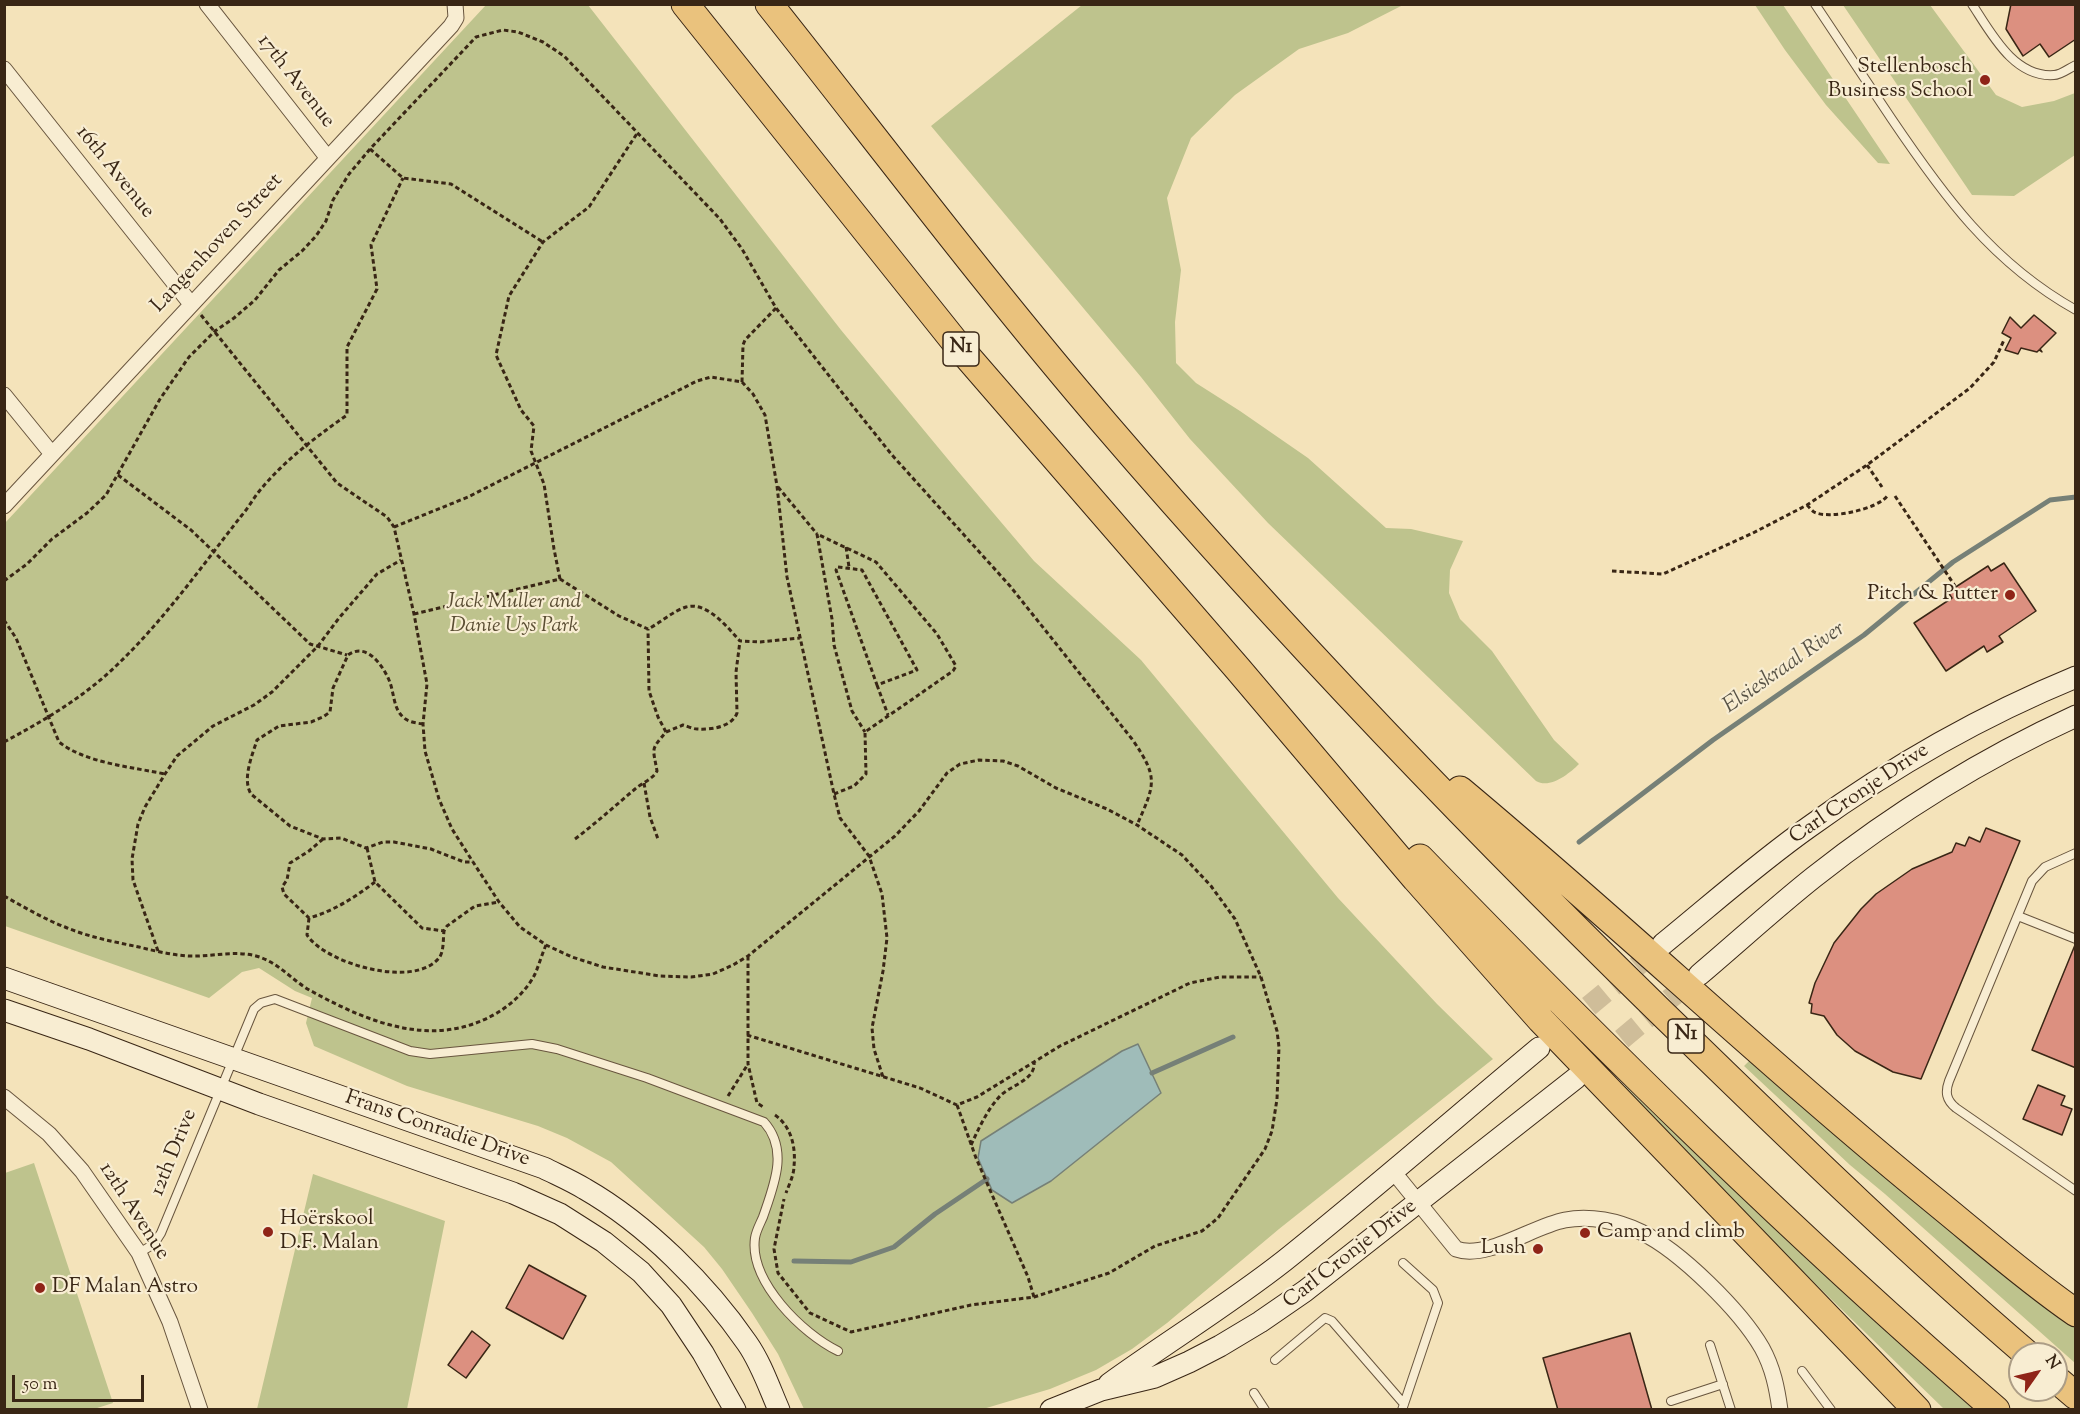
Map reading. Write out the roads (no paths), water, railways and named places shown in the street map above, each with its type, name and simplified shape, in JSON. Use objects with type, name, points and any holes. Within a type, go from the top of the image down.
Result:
[{"type":"highway","name":"N1","points":[[685,4],[959,347],[1238,669],[1559,1001],[1638,1079],[1748,1186],[1940,1362],[1996,1410]]},
{"type":"highway","name":"N1","points":[[769,4],[1011,310],[1105,424],[1230,566],[1358,704],[1520,874],[1608,962],[1796,1143],[2013,1342]]},
{"type":"highway","points":[[1238,669],[1408,870],[1541,1020],[1917,1410]]},
{"type":"highway","points":[[1358,704],[1521,841],[1861,1141],[2026,1277],[2076,1313]]},
{"type":"main road","name":"Carl Cronje Drive","points":[[1663,944],[1808,827],[1872,784],[1952,735],[2076,677]]},
{"type":"main road","name":"Carl Cronje Drive","points":[[1699,975],[1813,878],[1904,812],[2007,750],[2076,716]]},
{"type":"main road","name":"Frans Conradie Drive","points":[[4,978],[544,1168],[586,1189],[626,1216],[667,1250],[703,1288],[747,1344],[765,1376],[779,1410]]},
{"type":"main road","name":"Frans Conradie Drive","points":[[4,1010],[513,1193],[569,1220],[604,1242],[641,1272],[671,1305],[703,1353],[735,1410]]},
{"type":"main road","name":"Carl Cronje Drive","points":[[1101,1390],[1283,1262],[1539,1048]]},
{"type":"main road","name":"Carl Cronje Drive","points":[[1051,1410],[1101,1390],[1155,1377],[1220,1346],[1281,1309],[1576,1078]]},
{"type":"street","name":"17th Avenue","points":[[207,4],[327,157]]},
{"type":"street","name":"Langenhoven Street","points":[[4,506],[52,454],[196,309],[327,157],[451,26],[456,18],[456,7]]},
{"type":"street","name":"16th Avenue","points":[[4,69],[196,309]]},
{"type":"street","points":[[4,395],[52,454]]},
{"type":"street","name":"12th Avenue","points":[[4,1097],[49,1134],[82,1171],[139,1253],[170,1322],[200,1410]]},
{"type":"street","points":[[1392,1170],[1456,1249],[1467,1253],[1488,1248],[1564,1220],[1588,1218],[1621,1224],[1642,1232],[1691,1268],[1740,1318],[1761,1348],[1771,1368],[1780,1410]]},
{"type":"lane","points":[[1815,4],[1925,168],[1959,213],[1978,235],[2020,273],[2048,294],[2076,310]]},
{"type":"lane","points":[[1972,4],[1992,35],[2017,64],[2036,72],[2055,75],[2076,65]]},
{"type":"lane","points":[[2076,853],[2045,867],[2032,881],[1946,1093],[1951,1104],[1956,1108],[2076,1191]]},
{"type":"lane","points":[[2018,916],[2076,939]]},
{"type":"lane","name":"12th Drive","points":[[139,1253],[154,1244],[161,1233],[254,1009],[261,1003],[275,999],[410,1052],[430,1054],[532,1044],[557,1048],[647,1078],[764,1122],[772,1131],[778,1160],[773,1190],[755,1238],[756,1263],[769,1288],[782,1306],[825,1345],[838,1351]]},
{"type":"lane","points":[[1403,1263],[1433,1290],[1438,1303],[1403,1407]]},
{"type":"lane","points":[[1275,1360],[1325,1318],[1332,1322],[1403,1407]]},
{"type":"lane","points":[[1710,1345],[1731,1410]]},
{"type":"lane","points":[[1802,1371],[1831,1410]]},
{"type":"lane","points":[[1671,1401],[1723,1384]]},
{"type":"lane","points":[[1254,1392],[1265,1410]]},
{"type":"water","points":[[1138,1044],[1161,1093],[1051,1181],[1012,1203],[992,1190],[978,1158],[981,1141],[1122,1051]]},
{"type":"waterway","name":"Elsieskraal River","points":[[1579,842],[1713,740],[1864,635],[1953,562],[2050,500],[2076,497]]},
{"type":"waterway","name":"Elsieskraal River","points":[[1152,1073],[1233,1037]]},
{"type":"waterway","name":"Elsieskraal River","points":[[794,1261],[851,1262],[894,1247],[935,1214],[987,1179]]},
{"type":"tunnel","points":[[1565,1026],[1660,947]]},
{"type":"tunnel","points":[[1598,1059],[1696,977]]},
{"type":"place","name":"Stellenbosch Business School","points":[[1985,80]]},
{"type":"place","name":"Pitch & Putter","points":[[2010,595]]},
{"type":"place","name":"Hoërskool D.F. Malan","points":[[268,1232]]},
{"type":"place","name":"Camp and climb","points":[[1585,1233]]},
{"type":"place","name":"Lush","points":[[1538,1249]]},
{"type":"place","name":"DF Malan Astro","points":[[40,1288]]},
{"type":"park label","name":"Jack Muller and Danie Uys Park","points":[[514,615]]}]
